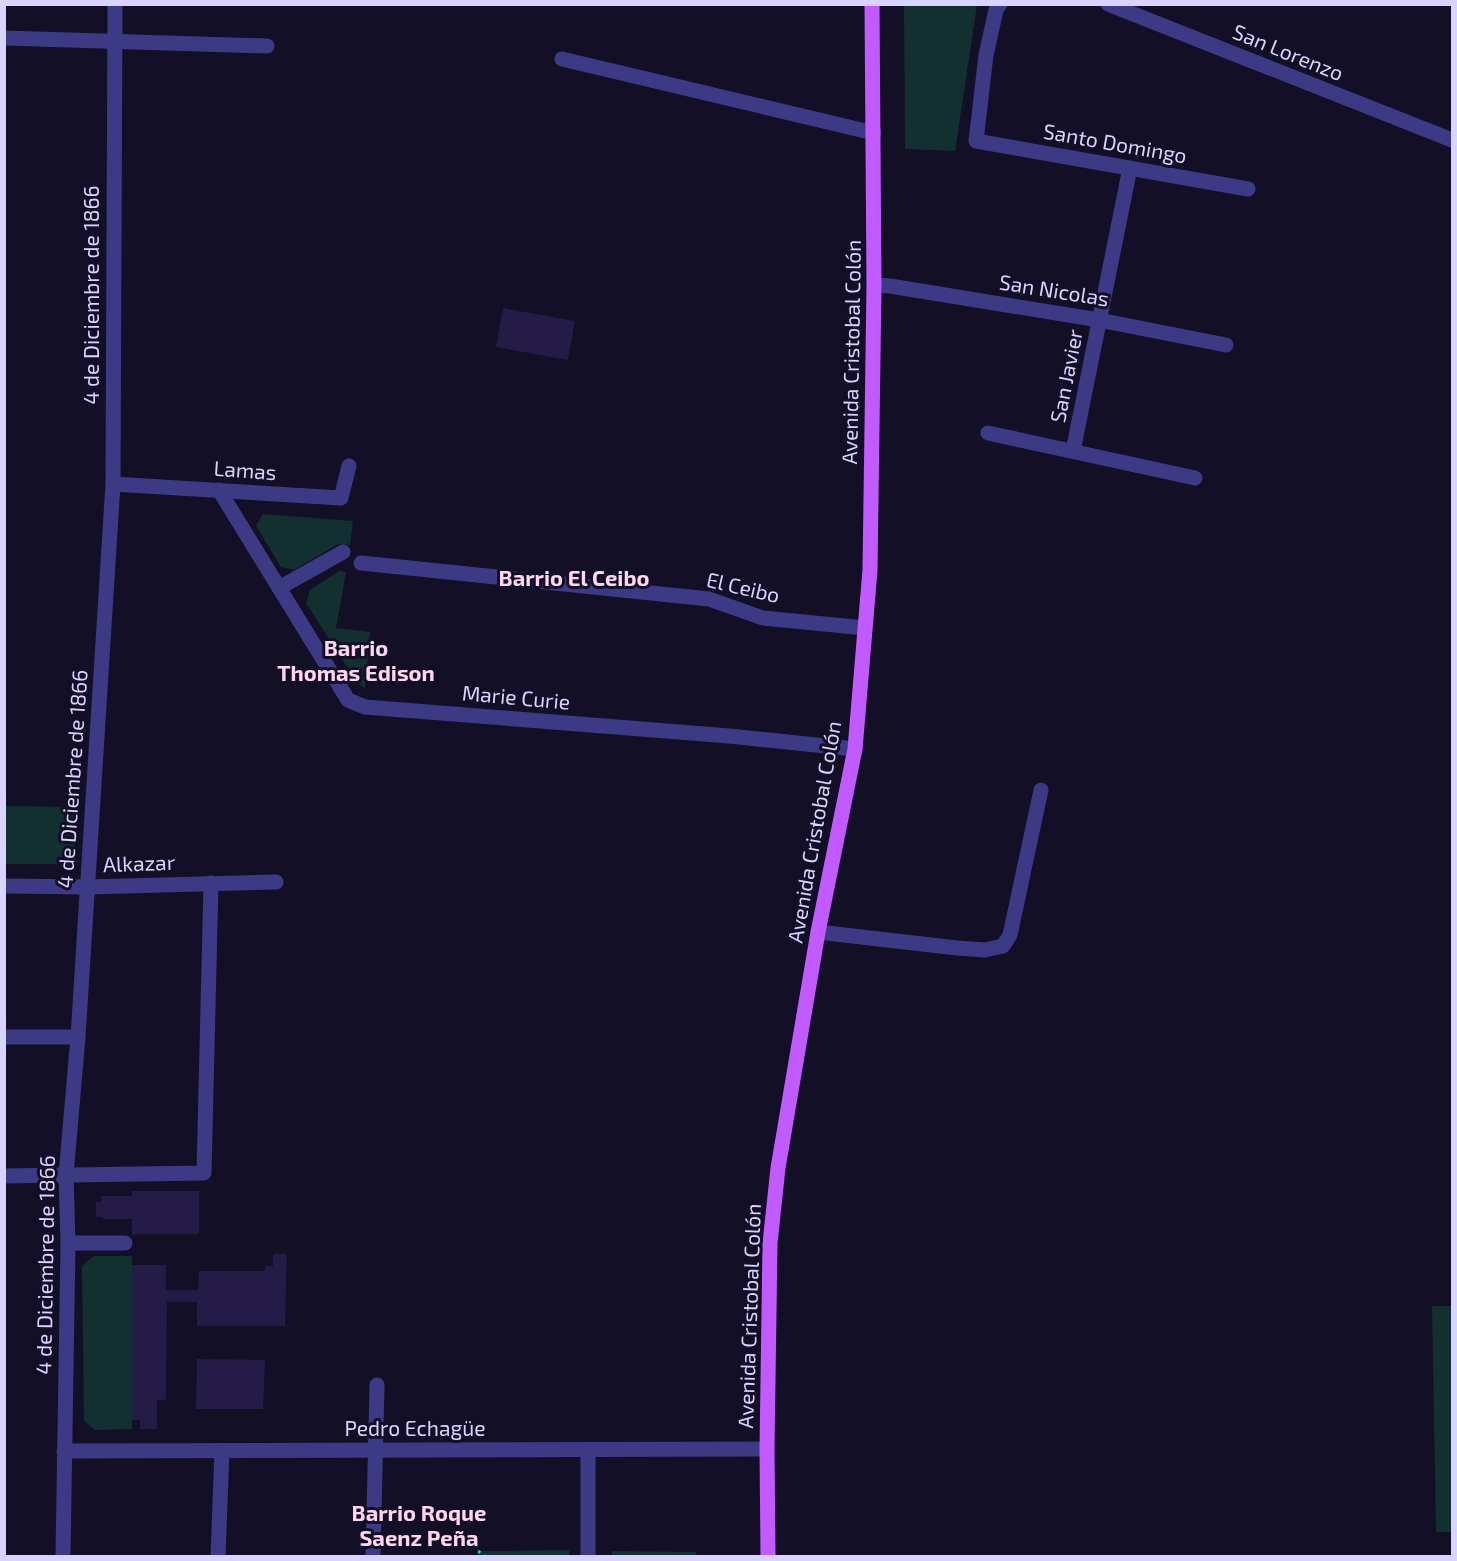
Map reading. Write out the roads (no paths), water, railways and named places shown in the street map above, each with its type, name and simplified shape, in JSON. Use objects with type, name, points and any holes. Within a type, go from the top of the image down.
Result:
[{"type":"main road","name":"Avenida Cristobal Colón","points":[[768,1557],[770,1244],[778,1168],[818,932],[855,749],[870,570],[874,285],[872,4]]},
{"type":"street","name":"4 de Diciembre de 1866","points":[[63,1557],[68,1243],[66,1175],[78,1037],[113,484],[115,4]]},
{"type":"street","name":"Santo Domingo","points":[[1000,4],[996,10],[986,55],[975,141],[1248,189]]},
{"type":"street","name":"San Lorenzo","points":[[1108,4],[1452,141]]},
{"type":"street","points":[[4,38],[267,46]]},
{"type":"street","points":[[561,59],[874,134]]},
{"type":"street","name":"San Javier","points":[[1073,451],[1130,168]]},
{"type":"street","name":"San Nicolas","points":[[874,285],[1099,320],[1226,345]]},
{"type":"street","points":[[988,433],[1195,478]]},
{"type":"street","name":"Lamas","points":[[113,484],[341,498],[349,466]]},
{"type":"street","name":"Marie Curie","points":[[219,490],[348,700],[365,707],[729,736],[855,749]]},
{"type":"street","points":[[279,588],[343,552]]},
{"type":"street","name":"El Ceibo","points":[[361,563],[709,599],[763,618],[865,628]]},
{"type":"street","points":[[818,932],[986,950],[1004,946],[1010,935],[1041,790]]},
{"type":"street","name":"Alkazar","points":[[4,886],[88,887],[276,882]]},
{"type":"street","points":[[4,1176],[204,1173],[211,883]]},
{"type":"street","points":[[4,1037],[78,1037]]},
{"type":"street","points":[[68,1243],[125,1243]]},
{"type":"street","points":[[373,1557],[377,1385]]},
{"type":"street","name":"Pedro Echagüe","points":[[64,1451],[767,1449]]},
{"type":"street","points":[[588,1450],[588,1557]]},
{"type":"street","points":[[218,1557],[222,1451]]},
{"type":"district","name":"Barrio El Ceibo","points":[[574,578]]},
{"type":"district","name":"Barrio Thomas Edison","points":[[356,660]]},
{"type":"district","name":"Barrio Roque Saenz Peña","points":[[419,1526]]}]
